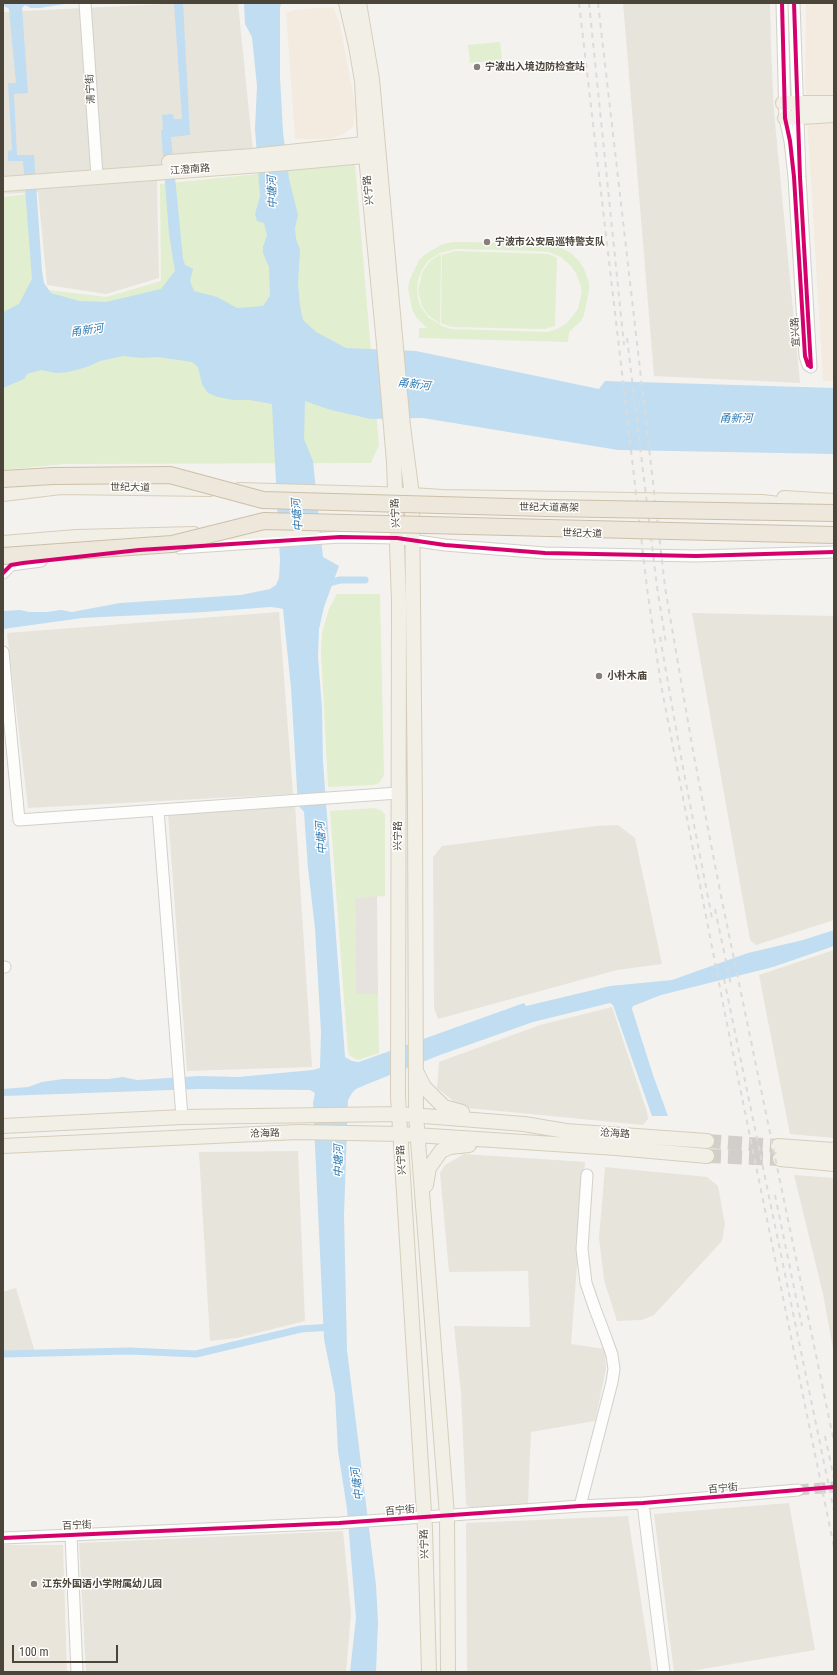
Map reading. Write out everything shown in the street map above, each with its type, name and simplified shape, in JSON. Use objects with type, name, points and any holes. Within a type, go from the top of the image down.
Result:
[{"type":"highway","name":"世纪大道高架","points":[[3,479],[53,476],[170,475],[260,495],[546,508],[834,512]]},
{"type":"highway","name":"世纪大道高架","points":[[3,556],[172,544],[260,527],[834,535]]},
{"type":"main road","points":[[346,3],[362,81],[371,149]]},
{"type":"main road","points":[[358,3],[372,79],[371,149]]},
{"type":"main road","points":[[791,110],[834,103]]},
{"type":"main road","points":[[791,110],[834,115]]},
{"type":"main road","name":"江澄南路","points":[[3,175],[97,172],[252,161],[371,149]]},
{"type":"main road","name":"兴宁路","points":[[371,149],[397,426],[395,494],[398,560],[398,1076],[400,1134],[424,1516],[429,1672]]},
{"type":"main road","name":"江澄南路","points":[[3,184],[97,172]]},
{"type":"main road","name":"兴宁路","points":[[397,426],[412,495],[416,1114],[447,1515],[448,1672]]},
{"type":"main road","name":"世纪大道","points":[[3,494],[61,487],[260,495],[318,493],[412,495]]},
{"type":"main road","points":[[412,495],[449,497],[762,502],[834,512]]},
{"type":"main road","points":[[762,502],[784,498],[834,501]]},
{"type":"main road","points":[[3,543],[76,537],[260,527]]},
{"type":"main road","name":"世纪大道","points":[[260,527],[330,527],[413,534],[834,542]]},
{"type":"main road","name":"沧海路","points":[[416,1069],[424,1087],[444,1107],[475,1114],[510,1118],[524,1124]]},
{"type":"main road","name":"沧海路","points":[[3,1126],[182,1117],[416,1114],[524,1124],[566,1131],[707,1141]]},
{"type":"main road","name":"沧海路","points":[[3,1146],[48,1143],[352,1133],[417,1134],[707,1156]]},
{"type":"main road","name":"沧海路","points":[[423,1209],[429,1168],[441,1151],[461,1144],[509,1146],[527,1142]]},
{"type":"main road","points":[[834,1150],[779,1153],[834,1164]]},
{"type":"street","name":"宜兴路","points":[[782,3],[791,110],[811,367],[808,365],[806,356],[794,174],[790,141],[791,110],[794,3]]},
{"type":"street","name":"清宁街","points":[[86,5],[97,172]]},
{"type":"street","points":[[3,573],[11,566],[22,563],[139,550],[397,533]]},
{"type":"street","points":[[413,534],[445,545],[546,553],[696,556],[834,552]]},
{"type":"street","points":[[3,652],[18,820],[398,793]]},
{"type":"street","points":[[158,810],[182,1117]]},
{"type":"street","points":[[580,1506],[614,1369],[612,1355],[594,1309],[586,1283],[582,1249],[587,1175]]},
{"type":"street","name":"百宁街","points":[[3,1538],[339,1523],[580,1506],[643,1504],[798,1490]]},
{"type":"street","points":[[643,1504],[664,1672]]},
{"type":"street","points":[[71,1534],[77,1672]]},
{"type":"shaded area","points":[[185,3],[238,3],[255,171],[157,181],[159,278],[106,294],[47,285],[38,192],[3,194],[3,12]]},
{"type":"shaded area","points":[[623,3],[770,3],[774,112],[800,383],[654,376]]},
{"type":"shaded area","points":[[806,3],[834,3],[834,381],[823,381],[805,84]]},
{"type":"shaded area","points":[[333,7],[340,24],[355,104],[354,126],[342,135],[329,139],[295,139],[286,13],[293,10]]},
{"type":"shaded area","points":[[279,612],[293,794],[28,808],[7,633]]},
{"type":"shaded area","points":[[692,613],[834,616],[834,920],[756,945],[750,940]]},
{"type":"shaded area","points":[[295,805],[312,1067],[187,1071],[168,814]]},
{"type":"shaded area","points":[[618,825],[635,838],[662,964],[617,970],[438,1019],[434,1008],[433,857],[442,846],[596,826]]},
{"type":"shaded area","points":[[377,896],[378,994],[356,994],[355,898]]},
{"type":"shaded area","points":[[834,950],[834,1138],[790,1134],[759,975]]},
{"type":"shaded area","points":[[612,1007],[647,1112],[648,1119],[643,1125],[468,1108],[457,1104],[437,1088],[439,1062],[540,1025]]},
{"type":"shaded area","points":[[298,1151],[305,1321],[237,1338],[210,1341],[199,1152]]},
{"type":"shaded area","points":[[464,1154],[585,1162],[571,1344],[605,1349],[606,1369],[595,1421],[531,1432],[528,1505],[472,1508],[466,1505],[461,1394],[454,1326],[530,1327],[528,1271],[449,1272],[440,1173],[445,1165]]},
{"type":"shaded area","points":[[605,1167],[707,1177],[718,1186],[725,1224],[722,1241],[654,1315],[642,1320],[617,1321],[604,1280],[599,1238]]},
{"type":"shaded area","points":[[794,1175],[834,1178],[834,1354],[823,1294]]},
{"type":"shaded area","points":[[16,1288],[35,1352],[3,1352],[3,1292]]},
{"type":"shaded area","points":[[789,1503],[815,1650],[685,1672],[674,1672],[654,1514]]},
{"type":"shaded area","points":[[628,1516],[652,1672],[467,1672],[466,1523]]},
{"type":"shaded area","points":[[343,1531],[351,1613],[346,1672],[86,1672],[79,1543]]},
{"type":"shaded area","name":"江东外国语小学附属幼儿园","points":[[3,1545],[63,1545],[67,1672],[3,1672]]},
{"type":"green space","points":[[500,42],[502,60],[470,63],[468,45]]},
{"type":"green space","points":[[355,164],[379,445],[371,463],[65,464],[3,470],[3,197],[27,194],[41,289],[106,297],[161,281],[160,184]]},
{"type":"green space","points":[[453,242],[551,243],[571,253],[584,269],[589,283],[589,291],[584,315],[581,321],[569,332],[568,342],[419,338],[419,328],[427,328],[416,317],[412,309],[408,288],[410,279],[419,260],[427,253],[443,244]],"holes":[[[456,249],[549,252],[561,257],[571,266],[576,273],[582,291],[578,309],[567,323],[557,329],[547,332],[451,329],[442,326],[428,317],[421,307],[418,299],[418,280],[428,261],[440,253]]]},
{"type":"green space","points":[[455,251],[548,254],[557,258],[555,326],[545,329],[451,327],[441,323],[442,255]]},
{"type":"green space","points":[[441,254],[440,324],[428,315],[422,306],[418,291],[422,273],[430,261]]},
{"type":"green space","points":[[337,594],[380,594],[384,775],[379,783],[373,785],[328,787],[321,651],[322,633],[329,609]]},
{"type":"green space","points":[[375,808],[382,811],[385,815],[385,896],[355,898],[357,994],[378,994],[379,1053],[358,1060],[350,1056],[348,1052],[330,811]]},
{"type":"water","points":[[3,3],[71,3],[40,8],[31,8],[25,5],[22,8],[28,93],[14,94],[17,155],[34,155],[42,271],[44,283],[51,293],[79,301],[106,302],[161,289],[175,271],[169,234],[161,130],[163,130],[162,115],[173,114],[174,119],[182,119],[174,3],[183,3],[190,135],[171,137],[183,259],[185,265],[193,269],[190,281],[194,291],[217,297],[237,308],[263,306],[270,296],[269,267],[263,253],[263,247],[267,235],[264,223],[257,221],[255,214],[260,196],[255,129],[257,86],[252,37],[245,24],[244,3],[281,3],[280,77],[283,132],[289,179],[298,215],[295,228],[296,239],[300,250],[298,283],[300,306],[303,320],[316,332],[346,348],[416,351],[599,389],[605,381],[834,388],[834,454],[618,450],[423,418],[371,419],[331,410],[305,401],[304,439],[313,461],[323,557],[339,566],[324,607],[319,629],[318,657],[322,708],[323,762],[345,1057],[352,1061],[359,1062],[524,1003],[526,1006],[610,986],[672,980],[748,953],[803,940],[834,930],[834,946],[773,967],[661,995],[633,1006],[632,1009],[653,1075],[668,1116],[652,1116],[613,1005],[610,1003],[533,1022],[440,1055],[365,1085],[356,1089],[352,1093],[348,1100],[344,1215],[347,1350],[376,1585],[378,1622],[376,1672],[350,1672],[356,1618],[347,1509],[338,1451],[335,1394],[324,1339],[313,1103],[315,1093],[310,1090],[200,1089],[3,1096],[3,1089],[28,1087],[42,1082],[63,1079],[108,1079],[123,1077],[137,1080],[199,1076],[238,1077],[313,1070],[320,1068],[321,1032],[315,928],[308,868],[304,812],[298,805],[291,688],[283,609],[270,607],[82,618],[3,629],[3,611],[20,610],[29,612],[47,612],[61,610],[72,612],[120,603],[241,595],[270,589],[276,585],[279,578],[280,561],[272,404],[250,400],[233,400],[208,393],[202,384],[198,367],[192,362],[158,357],[142,358],[123,356],[100,361],[87,367],[68,372],[56,373],[41,370],[27,374],[24,379],[3,388],[3,312],[19,304],[32,279],[23,161],[8,161],[8,151],[12,150],[8,83],[16,83],[9,9],[3,5]]},
{"type":"waterway","points":[[325,584],[340,580],[365,580]]},
{"type":"waterway","points":[[3,1354],[130,1351],[196,1354],[301,1329],[332,1327]]},
{"type":"tunnel","points":[[707,1141],[778,1146]]},
{"type":"tunnel","points":[[707,1156],[780,1159]]},
{"type":"tunnel","points":[[798,1490],[834,1487]]},
{"type":"railway","points":[[579,3],[647,588],[661,685],[728,1029],[834,1547]]},
{"type":"railway","points":[[589,3],[624,345]]},
{"type":"railway","points":[[598,3],[665,587],[693,751],[721,896],[834,1442]]},
{"type":"railway","points":[[627,338],[657,587],[666,643]]},
{"type":"railway","points":[[660,637],[712,918]]},
{"type":"railway","points":[[715,909],[731,985]]},
{"type":"railway","points":[[724,979],[834,1511]]},
{"type":"railway","points":[[775,1195],[802,1326]]},
{"type":"railway","points":[[825,1436],[834,1479]]},
{"type":"cycle path","points":[[782,3],[785,118],[790,141],[794,177],[805,356],[808,365],[811,367],[800,177],[794,3]]},
{"type":"cycle path","points":[[3,573],[11,565],[139,550],[340,537],[397,538],[445,545],[545,553],[696,556],[834,552]]},
{"type":"cycle path","points":[[3,1538],[339,1523],[643,1503],[834,1487]]},
{"type":"place","name":"宁波出入境边防检查站","points":[[477,67]]},
{"type":"place","name":"宁波市公安局巡特警支队","points":[[487,242]]},
{"type":"place","name":"小朴木庙","points":[[599,676]]},
{"type":"place","name":"江东外国语小学附属幼儿园","points":[[34,1584]]},
{"type":"water label","name":"中塘河","points":[[273,192]]},
{"type":"water label","name":"甬新河","points":[[87,331]]},
{"type":"water label","name":"甬新河","points":[[414,385]]},
{"type":"water label","name":"甬新河","points":[[736,419]]},
{"type":"water label","name":"中塘河","points":[[298,515]]},
{"type":"water label","name":"中塘河","points":[[322,838]]},
{"type":"water label","name":"中塘河","points":[[339,1161]]},
{"type":"water label","name":"中塘河","points":[[358,1484]]}]
